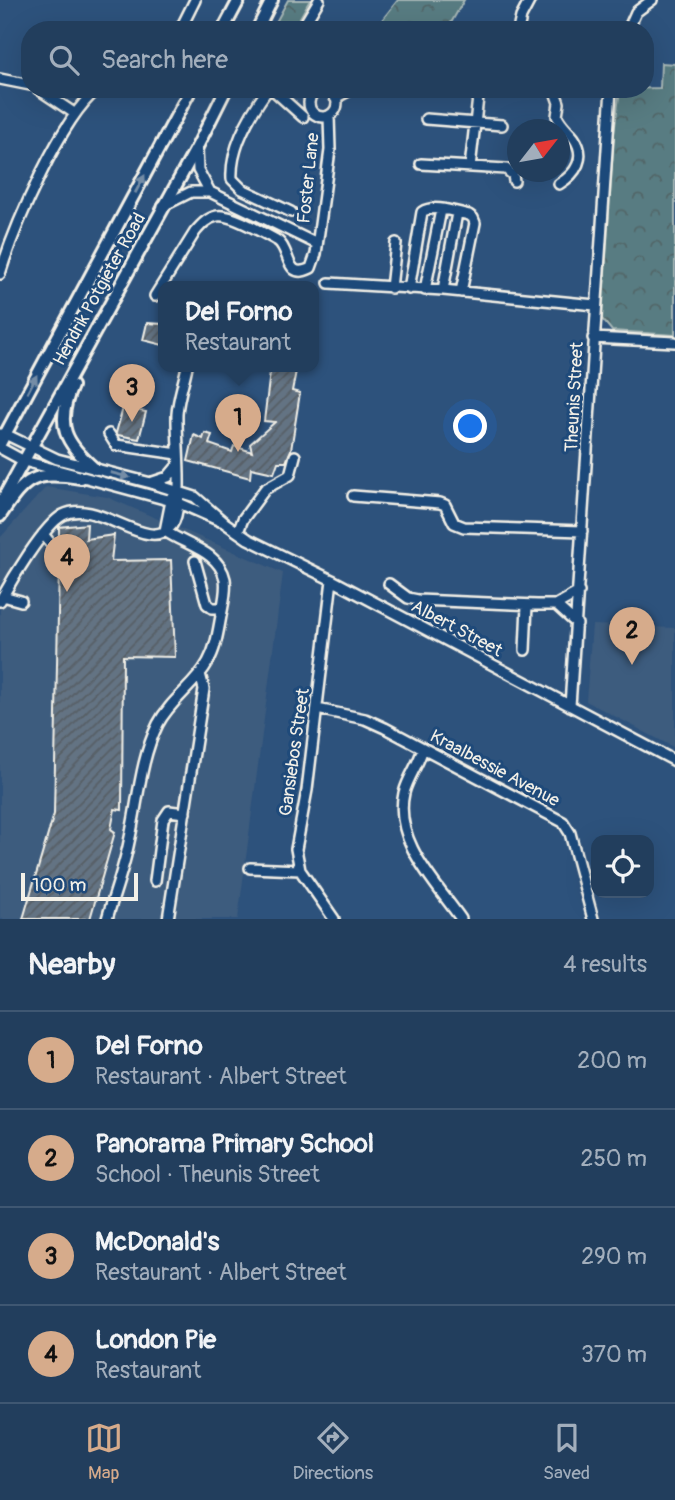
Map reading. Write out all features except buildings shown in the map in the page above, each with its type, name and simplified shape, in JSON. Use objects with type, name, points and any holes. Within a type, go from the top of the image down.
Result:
[{"type":"main road","points":[[228,21],[239,0]]},
{"type":"main road","points":[[262,21],[272,0]]},
{"type":"main road","name":"Hendrik Potgieter Road","points":[[1,440],[186,98]]},
{"type":"main road","name":"Hendrik Potgieter Road","points":[[0,504],[222,98]]},
{"type":"main road","points":[[91,341],[65,404],[64,424],[66,436],[73,448],[95,469]]},
{"type":"main road","points":[[0,516],[18,489],[34,478],[45,475],[81,478]]},
{"type":"street","points":[[184,21],[195,0]]},
{"type":"street","points":[[307,21],[319,0]]},
{"type":"street","points":[[520,21],[530,0]]},
{"type":"street","points":[[632,21],[636,12],[652,0]]},
{"type":"street","points":[[0,79],[21,83]]},
{"type":"street","points":[[52,98],[74,113]]},
{"type":"street","points":[[1,269],[33,191],[74,113],[86,98]]},
{"type":"street","points":[[265,98],[236,147],[231,165],[232,179],[242,189],[291,212]]},
{"type":"street","points":[[281,98],[303,117]]},
{"type":"street","points":[[310,98],[309,106],[317,116],[329,116],[336,106],[335,98]]},
{"type":"street","points":[[470,167],[478,98]]},
{"type":"street","points":[[557,98],[557,116],[575,139],[579,152],[578,167],[574,174],[559,184]]},
{"type":"street","name":"Theunis Street","points":[[570,706],[610,98]]},
{"type":"street","name":"Foster Lane","points":[[164,281],[195,232],[203,223],[222,215],[284,245],[286,257],[293,269],[305,271],[314,264],[330,150],[329,116]]},
{"type":"street","points":[[426,118],[502,125]]},
{"type":"street","points":[[163,206],[191,192],[210,192],[198,170],[197,147]]},
{"type":"street","points":[[421,164],[507,170]]},
{"type":"street","name":"Foster Lane","points":[[210,192],[317,244]]},
{"type":"street","points":[[409,289],[422,212],[428,208],[474,218],[461,292]]},
{"type":"street","points":[[425,290],[441,210]]},
{"type":"street","points":[[443,290],[457,213]]},
{"type":"street","points":[[391,288],[396,243]]},
{"type":"street","points":[[329,283],[443,290],[595,305]]},
{"type":"street","name":"Foster Lane","points":[[155,296],[158,291]]},
{"type":"street","points":[[593,338],[675,342]]},
{"type":"street","points":[[168,526],[177,490],[177,414],[186,372]]},
{"type":"street","points":[[109,434],[116,445],[178,460]]},
{"type":"street","name":"Albert Street","points":[[1,440],[31,447],[57,459],[195,497],[238,533],[675,761]]},
{"type":"street","name":"Albert Street","points":[[1,440],[24,461],[175,502],[225,523]]},
{"type":"street","points":[[238,533],[243,519],[265,489],[290,475],[295,456]]},
{"type":"street","points":[[151,483],[168,477],[178,460]]},
{"type":"street","points":[[107,919],[128,847],[141,776],[157,726],[176,697],[200,674],[214,649],[222,608],[225,578],[216,562],[168,526],[163,512],[152,496]]},
{"type":"street","points":[[353,496],[440,503],[444,505],[454,523],[464,527],[582,531]]},
{"type":"street","points":[[21,601],[1,599],[43,534],[63,515],[82,510],[155,535],[196,510]]},
{"type":"street","points":[[43,534],[55,549],[56,558]]},
{"type":"street","points":[[195,561],[207,604],[212,608],[222,608]]},
{"type":"street","name":"Gansiebos Street","points":[[300,870],[297,840],[307,790],[332,580]]},
{"type":"street","points":[[389,584],[408,598],[418,600],[527,605],[556,605],[579,592]]},
{"type":"street","points":[[525,650],[527,605]]},
{"type":"street","points":[[556,605],[577,624]]},
{"type":"street","points":[[168,919],[204,689],[200,674]]},
{"type":"street","name":"Kraalbessie Avenue","points":[[317,709],[365,719],[567,826],[593,919]]},
{"type":"street","points":[[423,748],[405,791],[402,806],[405,833],[419,859],[461,919]]},
{"type":"street","points":[[155,881],[163,820],[169,811],[185,813]]},
{"type":"street","points":[[250,869],[300,870],[334,919]]},
{"type":"shaded area","points":[[46,487],[107,497],[283,573],[238,919],[0,919],[0,538]]},
{"type":"shaded area","points":[[592,625],[675,628],[675,748],[586,701]]},
{"type":"green space","points":[[288,0],[310,0],[298,21],[277,21]]},
{"type":"green space","points":[[398,0],[464,0],[452,21],[381,21]]},
{"type":"green space","points":[[661,63],[675,64],[675,335],[612,331],[602,319],[614,133],[619,98],[654,98],[654,88],[660,88]]},
{"type":"place","name":"McDonald's","points":[[132,422]]},
{"type":"place","name":"Del Forno","points":[[238,452]]},
{"type":"place","name":"London Pie","points":[[67,592]]},
{"type":"place","name":"Panorama Primary School","points":[[632,665]]}]
